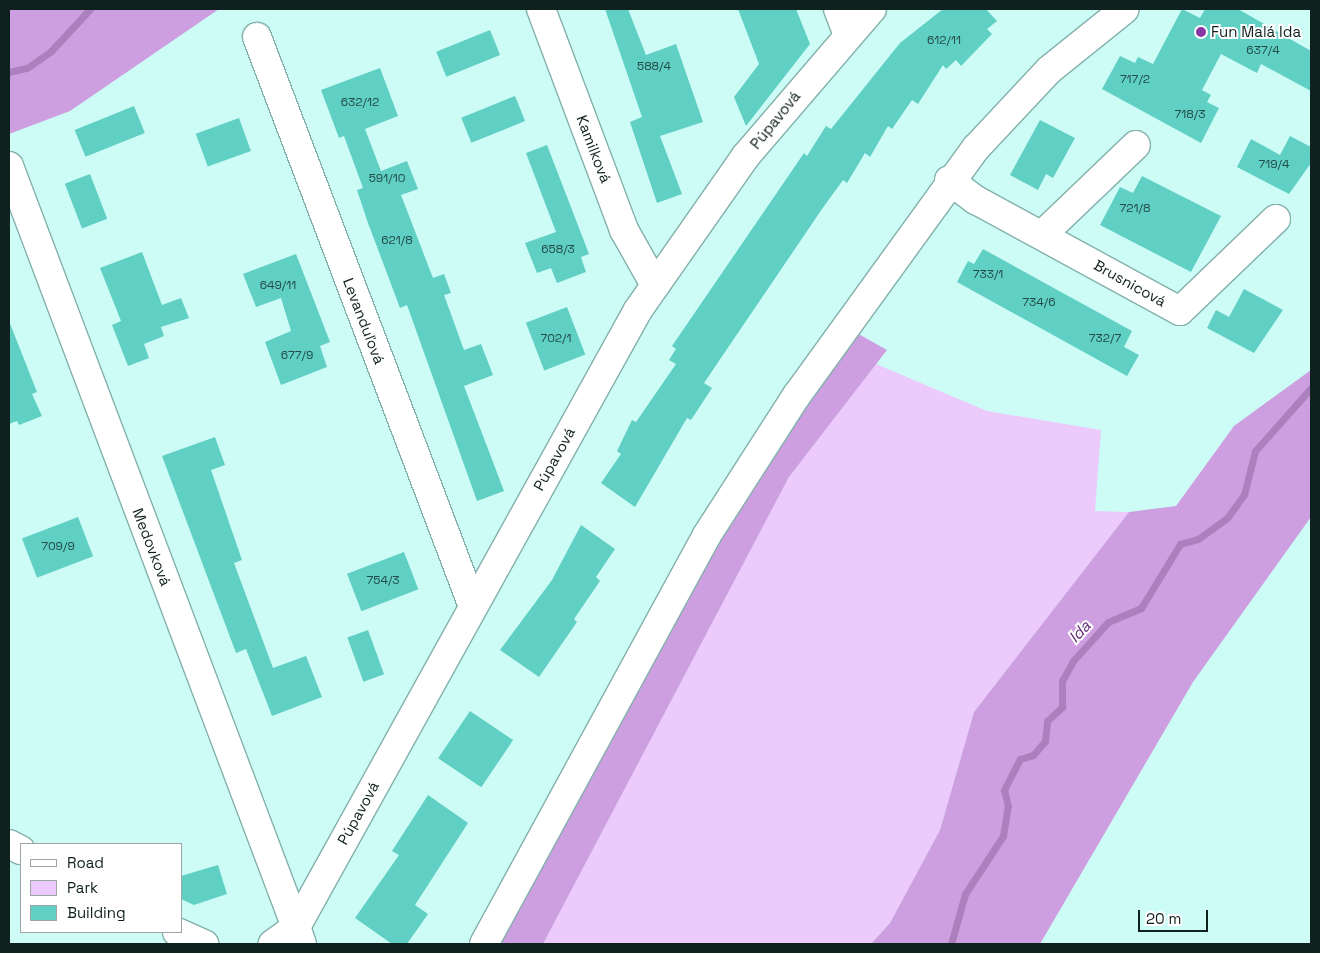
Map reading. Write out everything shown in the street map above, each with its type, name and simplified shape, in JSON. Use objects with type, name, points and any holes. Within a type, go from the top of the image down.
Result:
[{"type":"street","name":"Kamilková","points":[[541,9],[624,230],[654,285]]},
{"type":"street","points":[[838,9],[848,35]]},
{"type":"street","name":"Púpavová","points":[[299,936],[472,604],[654,285],[745,157],[872,9]]},
{"type":"street","points":[[484,944],[715,521],[797,395],[949,180],[1011,108],[1124,9]]},
{"type":"street","name":"Levanduľová","points":[[256,37],[472,604]]},
{"type":"street","points":[[1042,235],[1136,145]]},
{"type":"street","name":"Medovková","points":[[9,166],[299,936]]},
{"type":"street","name":"Brusnicová","points":[[949,180],[1042,235],[1180,311],[1276,219]]},
{"type":"street","points":[[179,933],[204,944]]},
{"type":"street","points":[[272,944],[299,936]]},
{"type":"green space","points":[[876,364],[987,411],[1101,430],[1095,511],[1129,512],[974,712],[940,830],[890,923],[871,944],[543,944],[789,477]]},
{"type":"shaded area","points":[[9,9],[219,9],[70,111],[9,134]]},
{"type":"shaded area","points":[[855,332],[887,350],[789,477],[543,944],[497,944],[717,542]]},
{"type":"shaded area","points":[[1311,370],[1311,517],[1193,682],[1040,944],[871,944],[890,923],[940,830],[974,712],[1129,512],[1176,506],[1234,426]]},
{"type":"building","points":[[605,9],[628,9],[646,55],[676,44],[703,122],[660,136],[682,194],[657,203],[630,122],[642,117]]},
{"type":"building","points":[[738,9],[796,9],[810,44],[746,126],[734,97],[759,64]]},
{"type":"building","points":[[943,9],[986,9],[997,21],[987,29],[992,34],[961,66],[956,60],[946,69],[943,65],[918,104],[912,100],[892,129],[888,126],[870,157],[865,153],[847,183],[843,180],[704,383],[712,388],[691,420],[687,418],[635,507],[601,483],[621,454],[617,451],[632,420],[636,422],[676,364],[669,360],[676,349],[672,346],[804,153],[807,156],[826,126],[831,129],[900,43]]},
{"type":"building","points":[[1182,9],[1200,18],[1205,9],[1238,9],[1311,51],[1311,91],[1261,64],[1257,73],[1221,54],[1202,90],[1211,95],[1207,102],[1219,108],[1201,143],[1102,89],[1120,56],[1135,63],[1138,57],[1153,64]]},
{"type":"building","points":[[490,30],[500,55],[446,77],[436,52]]},
{"type":"building","points":[[380,68],[398,116],[365,129],[381,171],[407,161],[418,189],[401,195],[433,278],[444,274],[451,293],[444,295],[464,350],[481,344],[493,375],[464,386],[504,491],[477,501],[407,305],[400,308],[368,223],[357,190],[363,188],[344,136],[339,138],[321,90]]},
{"type":"building","points":[[515,96],[525,121],[471,143],[461,118]]},
{"type":"building","points":[[134,106],[145,133],[86,157],[75,130]]},
{"type":"building","points":[[239,118],[251,151],[208,167],[196,134]]},
{"type":"building","points":[[1040,120],[1075,138],[1053,178],[1046,174],[1038,190],[1010,175]]},
{"type":"building","points":[[1290,136],[1311,147],[1311,163],[1289,194],[1237,167],[1251,139],[1280,155]]},
{"type":"building","points":[[547,145],[589,254],[581,257],[586,272],[557,283],[551,268],[537,273],[525,243],[556,232],[526,153]]},
{"type":"building","points":[[90,174],[107,219],[82,228],[65,184]]},
{"type":"building","points":[[1142,176],[1221,216],[1191,272],[1100,225],[1120,187],[1133,193]]},
{"type":"building","points":[[983,249],[1132,331],[1124,347],[1139,355],[1127,376],[957,282],[968,261],[974,264]]},
{"type":"building","points":[[142,252],[162,305],[181,298],[189,318],[161,327],[164,336],[144,344],[149,358],[128,366],[112,325],[121,321],[100,268]]},
{"type":"building","points":[[296,254],[330,342],[320,346],[327,367],[281,385],[265,342],[291,331],[281,298],[256,307],[243,274]]},
{"type":"building","points":[[1244,289],[1283,310],[1254,353],[1207,328],[1216,310],[1229,317]]},
{"type":"building","points":[[567,307],[585,355],[544,370],[526,323]]},
{"type":"building","points":[[9,321],[37,392],[32,394],[42,416],[19,425],[17,421],[9,424]]},
{"type":"building","points":[[215,437],[225,465],[211,470],[242,560],[234,563],[273,668],[306,656],[322,697],[272,716],[246,649],[236,653],[162,456]]},
{"type":"building","points":[[78,517],[93,556],[37,578],[22,539]]},
{"type":"building","points":[[581,525],[615,549],[596,577],[600,581],[574,619],[577,622],[539,677],[500,650],[552,580]]},
{"type":"building","points":[[404,552],[418,589],[361,611],[347,574]]},
{"type":"building","points":[[368,630],[384,674],[363,682],[347,638]]},
{"type":"building","points":[[470,711],[513,740],[481,787],[438,758]]},
{"type":"building","points":[[428,795],[468,823],[415,905],[428,914],[407,944],[392,944],[355,918],[399,855],[392,851]]},
{"type":"building","points":[[218,865],[227,894],[194,905],[182,899],[182,876]]},
{"type":"waterway","points":[[9,72],[27,68],[51,51],[90,9]]},
{"type":"waterway","name":"Ida","points":[[951,944],[965,894],[1003,836],[1008,806],[1004,790],[1020,759],[1033,755],[1045,741],[1047,721],[1062,707],[1062,681],[1073,661],[1108,622],[1141,608],[1180,544],[1198,539],[1227,518],[1244,495],[1255,451],[1311,388]]},
{"type":"place","name":"Fun Malá Ida","points":[[1201,32]]}]
